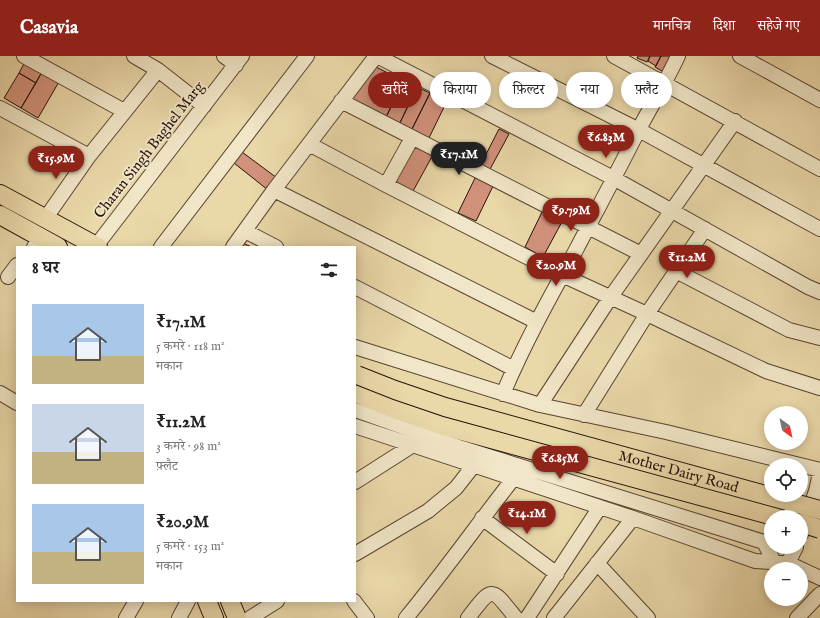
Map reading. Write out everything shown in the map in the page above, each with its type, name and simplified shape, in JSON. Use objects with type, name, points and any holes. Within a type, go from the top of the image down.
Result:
[{"type":"main road","points":[[0,194],[97,246]]},
{"type":"main road","points":[[0,215],[42,244],[53,246]]},
{"type":"main road","name":"Mother Dairy Road","points":[[356,374],[395,390],[445,407],[820,510]]},
{"type":"main road","name":"Mother Dairy Road","points":[[356,394],[440,425],[764,513]]},
{"type":"main road","points":[[808,526],[820,529]]},
{"type":"main road","points":[[230,602],[237,618]]},
{"type":"street","points":[[24,56],[124,111]]},
{"type":"street","points":[[134,56],[158,70],[204,106]]},
{"type":"street","points":[[224,56],[239,61]]},
{"type":"street","points":[[162,246],[307,56]]},
{"type":"street","points":[[234,246],[274,190],[376,56],[615,179],[808,287],[820,292]]},
{"type":"street","points":[[492,56],[703,164],[820,229]]},
{"type":"street","points":[[614,56],[644,72]]},
{"type":"street","points":[[670,72],[678,56]]},
{"type":"street","points":[[740,56],[820,100]]},
{"type":"street","name":"Charan Singh Baghel Marg","points":[[97,246],[239,61]]},
{"type":"street","points":[[45,219],[89,156],[158,70]]},
{"type":"street","points":[[672,87],[820,168]]},
{"type":"street","points":[[341,101],[641,254]]},
{"type":"street","points":[[0,108],[89,156]]},
{"type":"street","points":[[503,394],[537,322],[615,179],[638,130],[651,108]]},
{"type":"street","points":[[540,405],[610,298],[703,164],[735,121]]},
{"type":"street","points":[[386,185],[412,138]]},
{"type":"street","points":[[309,144],[386,185],[610,298],[766,371],[820,388]]},
{"type":"street","points":[[274,190],[537,322]]},
{"type":"street","points":[[584,415],[647,314],[705,229]]},
{"type":"street","points":[[244,231],[274,246]]},
{"type":"street","points":[[8,277],[16,266]]},
{"type":"street","points":[[676,271],[789,330],[820,338]]},
{"type":"street","points":[[356,289],[514,368]]},
{"type":"street","points":[[356,347],[540,405],[666,432],[820,470]]},
{"type":"street","points":[[0,393],[16,402]]},
{"type":"street","points":[[356,410],[462,448],[764,542],[780,562]]},
{"type":"street","points":[[356,426],[633,518],[755,561],[768,562]]},
{"type":"street","points":[[356,481],[413,445]]},
{"type":"street","points":[[356,553],[428,511],[456,488],[474,465]]},
{"type":"street","points":[[808,514],[816,491],[820,473]]},
{"type":"street","points":[[406,618],[430,589],[482,518],[513,479]]},
{"type":"street","points":[[527,618],[600,507]]},
{"type":"street","points":[[482,518],[557,574]]},
{"type":"street","points":[[554,618],[633,518]]},
{"type":"street","points":[[782,562],[789,554]]},
{"type":"street","points":[[597,563],[648,618]]},
{"type":"street","points":[[808,573],[820,578]]},
{"type":"street","points":[[468,618],[483,598],[488,594],[498,596],[516,618]]},
{"type":"street","points":[[797,618],[820,594]]},
{"type":"street","points":[[126,618],[135,602]]},
{"type":"street","points":[[179,618],[187,602]]},
{"type":"street","points":[[250,618],[275,602]]},
{"type":"street","points":[[355,602],[367,618]]},
{"type":"building","points":[[638,56],[650,56],[647,62],[637,58]]},
{"type":"building","points":[[650,56],[661,56],[656,66],[648,61]]},
{"type":"building","points":[[661,56],[673,56],[665,72],[655,67]]},
{"type":"building","points":[[26,60],[43,70],[36,83],[19,73]]},
{"type":"building","points":[[376,67],[386,72],[372,72]]},
{"type":"building","points":[[43,70],[60,80],[38,118],[21,108]]},
{"type":"building","points":[[19,73],[36,83],[21,108],[4,98]]},
{"type":"building","points":[[368,78],[368,108],[390,108],[384,121],[349,103]]},
{"type":"building","points":[[422,89],[430,93],[410,133],[398,127],[407,108],[422,108]]},
{"type":"building","points":[[430,93],[430,108],[444,108],[427,142],[410,133]]},
{"type":"building","points":[[390,108],[407,108],[398,127],[384,121]]},
{"type":"building","points":[[499,129],[509,134],[488,173],[479,168]]},
{"type":"building","points":[[416,143],[434,153],[413,191],[395,181]]},
{"type":"building","points":[[242,152],[277,178],[268,190],[234,163]]},
{"type":"building","points":[[477,174],[495,182],[476,221],[458,213]]},
{"type":"building","points":[[544,208],[564,218],[543,257],[525,247]]},
{"type":"building","points":[[242,243],[250,246],[240,246]]}]
